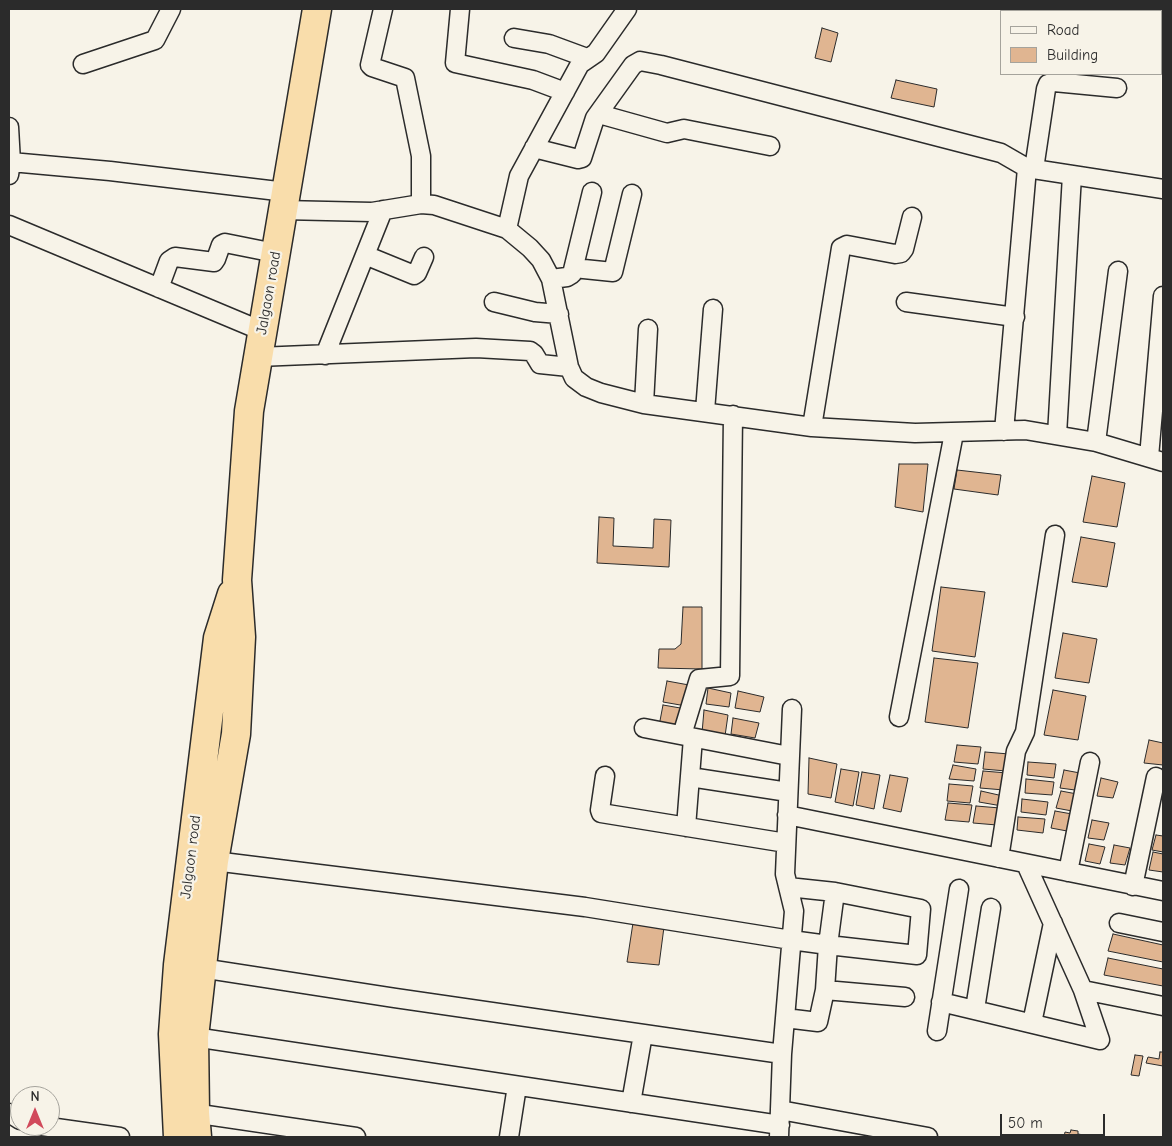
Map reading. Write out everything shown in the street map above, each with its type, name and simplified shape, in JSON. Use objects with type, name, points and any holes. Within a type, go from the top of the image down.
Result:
[{"type":"highway","name":"Jalgaon road","points":[[182,1129],[214,861],[236,734],[241,637],[237,580],[248,411],[316,9]]},
{"type":"highway","name":"Jalgaon road","points":[[182,1129],[173,1034],[178,964],[218,638],[237,580]]},
{"type":"street","points":[[83,64],[155,40],[171,9]]},
{"type":"street","points":[[382,9],[370,65],[405,78],[421,156],[421,204]]},
{"type":"street","points":[[460,9],[455,63],[533,80],[565,92]]},
{"type":"street","points":[[506,229],[519,176],[534,148],[580,64],[596,53],[626,9]]},
{"type":"street","points":[[514,38],[549,44],[587,58]]},
{"type":"street","points":[[534,148],[582,158],[593,122],[632,66],[640,61],[670,67],[1000,153],[1030,168],[1163,189]]},
{"type":"street","points":[[1004,431],[1030,168],[1046,89],[1048,84],[1054,82],[1117,88]]},
{"type":"street","points":[[599,114],[667,133],[684,129],[770,146]]},
{"type":"street","points":[[9,127],[10,168],[110,171],[284,201],[372,212],[421,204],[434,205],[506,229],[530,248],[541,260],[552,278],[569,366],[574,378],[586,387],[600,393],[644,404],[812,427],[915,434],[1025,430],[1096,442],[1156,459],[1163,296]]},
{"type":"street","points":[[1057,435],[1072,175]]},
{"type":"street","points":[[552,278],[570,276],[574,268],[592,192]]},
{"type":"street","points":[[574,268],[613,272],[632,194]]},
{"type":"street","points":[[325,355],[383,210]]},
{"type":"street","points":[[812,427],[841,248],[846,245],[895,254],[901,253],[904,249],[912,217]]},
{"type":"street","points":[[9,225],[262,331]]},
{"type":"street","points":[[159,288],[169,261],[175,257],[214,262],[221,245],[225,243],[276,253]]},
{"type":"street","points":[[365,255],[414,275],[417,273],[424,257]]},
{"type":"street","points":[[1096,442],[1118,271]]},
{"type":"street","points":[[494,302],[535,312],[559,314]]},
{"type":"street","points":[[906,302],[1015,317]]},
{"type":"street","points":[[705,411],[713,309]]},
{"type":"street","points":[[644,404],[648,330]]},
{"type":"street","points":[[258,358],[476,348],[530,352],[534,354],[540,364],[569,366]]},
{"type":"street","points":[[686,827],[690,777],[688,737],[699,679],[730,676],[733,415]]},
{"type":"street","points":[[899,717],[954,434]]},
{"type":"street","points":[[999,858],[1016,750],[1025,732],[1055,535]]},
{"type":"street","points":[[780,1124],[782,1054],[794,912],[784,874],[792,709]]},
{"type":"street","points":[[644,728],[789,756]]},
{"type":"street","points":[[1068,872],[1090,762]]},
{"type":"street","points":[[605,776],[601,813],[786,843]]},
{"type":"street","points":[[690,777],[788,792]]},
{"type":"street","points":[[1134,886],[1156,777]]},
{"type":"street","points":[[787,815],[1163,891]]},
{"type":"street","points":[[214,861],[585,907],[791,940],[917,955],[921,909],[835,892],[788,887]]},
{"type":"street","points":[[941,1002],[1100,1040],[1083,990],[1026,864]]},
{"type":"street","points":[[936,1032],[959,889]]},
{"type":"street","points":[[785,1018],[818,1022],[825,990],[828,945],[835,892]]},
{"type":"street","points":[[975,1010],[991,908]]},
{"type":"street","points":[[1032,1023],[1053,923]]},
{"type":"street","points":[[1120,923],[1163,932]]},
{"type":"street","points":[[200,968],[782,1054]]},
{"type":"street","points":[[825,990],[905,997]]},
{"type":"street","points":[[1083,990],[1163,1006]]},
{"type":"street","points":[[631,1103],[643,1034]]},
{"type":"street","points":[[194,1037],[780,1124],[928,1137]]},
{"type":"street","points":[[509,1137],[517,1086]]},
{"type":"street","points":[[60,1129],[120,1137]]},
{"type":"street","points":[[182,1129],[356,1137]]},
{"type":"building","points":[[822,28],[838,33],[831,62],[815,58]]},
{"type":"building","points":[[896,80],[937,89],[934,107],[891,98]]},
{"type":"building","points":[[899,464],[928,464],[923,512],[895,507]]},
{"type":"building","points":[[957,470],[1001,475],[998,495],[954,489]]},
{"type":"building","points":[[1092,476],[1125,483],[1117,527],[1083,522]]},
{"type":"building","points":[[599,517],[614,518],[613,546],[653,548],[654,519],[671,520],[669,567],[597,563]]},
{"type":"building","points":[[1081,537],[1115,543],[1107,587],[1072,582]]},
{"type":"building","points":[[941,587],[985,592],[975,657],[932,651]]},
{"type":"building","points":[[683,607],[702,607],[702,669],[658,668],[659,649],[675,649],[681,644]]},
{"type":"building","points":[[1063,633],[1097,639],[1089,683],[1055,678]]},
{"type":"building","points":[[934,658],[978,663],[968,728],[925,722]]},
{"type":"building","points":[[667,681],[689,685],[686,706],[663,702]]},
{"type":"building","points":[[708,688],[731,693],[729,707],[706,704]]},
{"type":"building","points":[[1053,690],[1086,696],[1078,740],[1044,735]]},
{"type":"building","points":[[738,691],[764,697],[760,712],[735,708]]},
{"type":"building","points":[[663,705],[686,709],[682,730],[659,726]]},
{"type":"building","points":[[704,710],[728,715],[725,736],[702,733]]},
{"type":"building","points":[[733,718],[759,723],[755,738],[731,734]]},
{"type":"building","points":[[1149,740],[1163,743],[1163,765],[1144,763]]},
{"type":"building","points":[[957,745],[981,747],[978,764],[954,762]]},
{"type":"building","points":[[985,752],[1009,754],[1006,771],[983,769]]},
{"type":"building","points":[[809,758],[837,764],[831,798],[808,794]]},
{"type":"building","points":[[1028,762],[1056,764],[1054,778],[1027,775]]},
{"type":"building","points":[[953,765],[976,769],[974,781],[949,779]]},
{"type":"building","points":[[841,769],[859,772],[853,806],[835,802]]},
{"type":"building","points":[[1064,770],[1080,773],[1075,790],[1060,788]]},
{"type":"building","points":[[983,771],[1007,773],[1004,790],[980,788]]},
{"type":"building","points":[[862,772],[880,775],[874,809],[856,805]]},
{"type":"building","points":[[890,775],[908,778],[901,812],[883,808]]},
{"type":"building","points":[[1101,778],[1118,782],[1113,798],[1097,796]]},
{"type":"building","points":[[1026,779],[1054,782],[1052,795],[1025,793]]},
{"type":"building","points":[[949,784],[973,786],[970,803],[947,801]]},
{"type":"building","points":[[981,791],[1003,796],[1002,806],[979,802]]},
{"type":"building","points":[[1061,791],[1077,794],[1072,811],[1056,808]]},
{"type":"building","points":[[1022,799],[1048,802],[1046,815],[1021,812]]},
{"type":"building","points":[[948,803],[972,805],[969,822],[945,820]]},
{"type":"building","points":[[976,806],[1000,808],[997,825],[973,823]]},
{"type":"building","points":[[1055,811],[1072,814],[1067,831],[1051,828]]},
{"type":"building","points":[[1018,817],[1045,819],[1043,833],[1017,830]]},
{"type":"building","points":[[1092,820],[1109,823],[1104,840],[1088,838]]},
{"type":"building","points":[[1156,835],[1163,836],[1163,852],[1152,850]]},
{"type":"building","points":[[1089,844],[1105,847],[1100,864],[1085,861]]},
{"type":"building","points":[[1114,845],[1130,848],[1125,865],[1110,863]]},
{"type":"building","points":[[1153,852],[1163,854],[1163,872],[1149,870]]},
{"type":"building","points":[[633,923],[664,927],[659,965],[627,962]]},
{"type":"building","points":[[1113,934],[1163,945],[1163,962],[1108,951]]},
{"type":"building","points":[[1108,958],[1163,969],[1163,986],[1104,975]]},
{"type":"building","points":[[1160,1052],[1163,1052],[1163,1066],[1146,1063],[1148,1057],[1159,1059]]},
{"type":"building","points":[[1135,1055],[1143,1056],[1139,1076],[1131,1075]]},
{"type":"building","points":[[1071,1130],[1078,1131],[1078,1134],[1095,1137],[1064,1137],[1065,1132],[1070,1133]]}]
